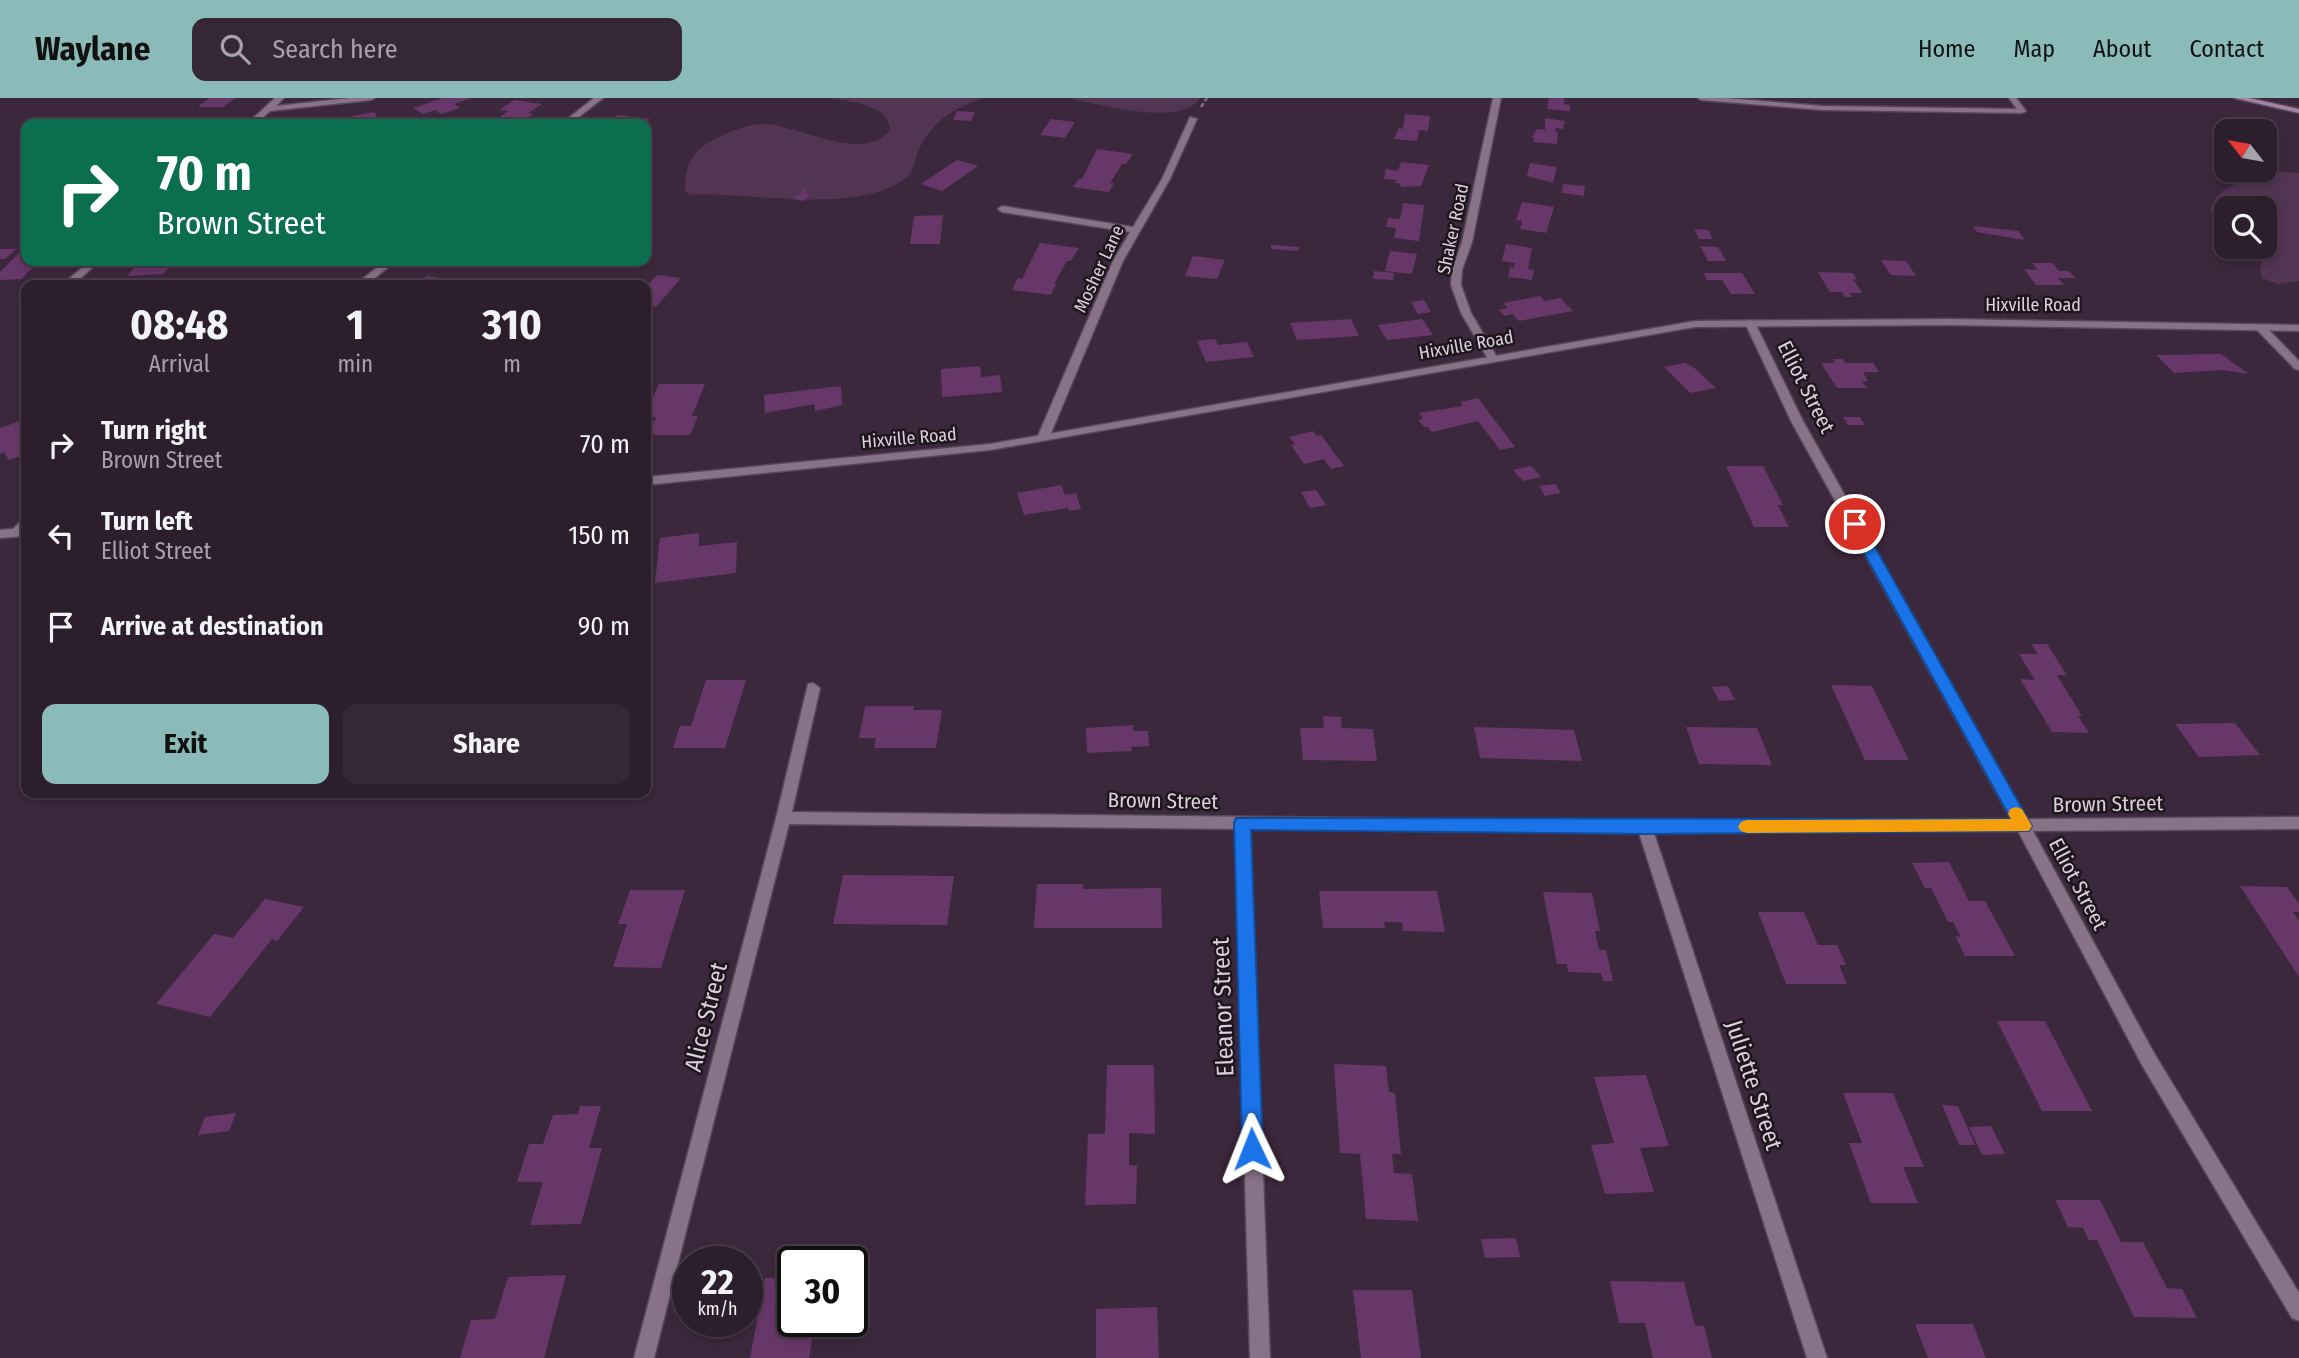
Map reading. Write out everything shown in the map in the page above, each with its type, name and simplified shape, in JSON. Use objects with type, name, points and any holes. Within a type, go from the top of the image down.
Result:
[{"type":"main road","points":[[2238,98],[2299,111]]},
{"type":"street","points":[[257,119],[280,98]]},
{"type":"street","points":[[270,108],[317,106],[372,98]]},
{"type":"street","points":[[571,119],[598,98]]},
{"type":"street","name":"Shaker Road","points":[[1493,359],[1466,313],[1456,285],[1457,270],[1466,242],[1497,98]]},
{"type":"street","name":"Mosher Lane","points":[[1043,438],[1093,319],[1135,230],[1166,179],[1193,119]]},
{"type":"street","points":[[1002,209],[1135,230]]},
{"type":"street","points":[[73,280],[89,266]]},
{"type":"street","points":[[366,280],[385,266]]},
{"type":"street","name":"Hixville Road","points":[[651,481],[962,451],[1668,327],[1750,323],[2093,323],[2299,328]]},
{"type":"street","name":"Elliot Street","points":[[1750,323],[1797,421],[2023,826],[2148,1059],[2299,1311]]},
{"type":"street","points":[[2261,328],[2299,367]]},
{"type":"street","points":[[0,534],[20,533]]},
{"type":"street","name":"Alice Street","points":[[644,1358],[783,818],[813,688]]},
{"type":"street","name":"Brown Street","points":[[783,818],[1645,827],[2299,823]]},
{"type":"street","name":"Eleanor Street","points":[[1242,823],[1260,1358]]},
{"type":"street","name":"Juliette Street","points":[[1645,827],[1816,1358]]},
{"type":"lane","points":[[1700,98],[1822,108],[2022,111],[2012,98]]},
{"type":"lane","points":[[1816,98],[1822,108]]},
{"type":"shaded area","points":[[827,98],[984,98],[963,106],[938,123],[919,149],[909,175],[885,189],[859,196],[831,199],[690,195],[685,191],[688,166],[695,154],[715,139],[743,127],[775,125],[828,140],[863,144],[878,140],[890,130],[883,114],[875,109]]},
{"type":"shaded area","points":[[1068,98],[1200,98],[1190,107],[1158,113],[1118,109]]},
{"type":"shaded area","points":[[2277,173],[2299,173],[2299,281],[2278,284],[2262,278],[2260,269],[2262,259],[2277,259],[2277,196],[2218,196],[2241,182],[2277,182]]},
{"type":"building","points":[[209,98],[235,98],[223,107],[198,107]]},
{"type":"building","points":[[443,98],[471,98],[454,104],[460,108],[441,114],[435,110],[423,114],[413,108]]},
{"type":"building","points":[[1549,98],[1564,98],[1564,104],[1570,105],[1570,111],[1547,109]]},
{"type":"building","points":[[514,100],[542,104],[528,113],[533,114],[526,119],[497,119],[508,111],[499,110]]},
{"type":"building","points":[[957,111],[975,112],[971,121],[953,120]]},
{"type":"building","points":[[375,112],[377,119],[337,119]]},
{"type":"building","points":[[1405,114],[1430,116],[1428,131],[1419,130],[1417,141],[1394,139],[1399,128],[1403,129]]},
{"type":"building","points":[[617,115],[650,119],[612,119]]},
{"type":"building","points":[[213,117],[185,119],[187,118]]},
{"type":"building","points":[[1545,118],[1565,121],[1563,129],[1556,128],[1557,144],[1534,142],[1532,137],[1537,129],[1545,130]]},
{"type":"building","points":[[1051,119],[1075,122],[1065,138],[1040,135]]},
{"type":"building","points":[[1097,149],[1133,154],[1126,164],[1122,164],[1110,183],[1114,183],[1109,192],[1073,187],[1082,179]]},
{"type":"building","points":[[957,160],[978,166],[942,191],[921,184]]},
{"type":"building","points":[[1401,162],[1429,165],[1421,186],[1400,187],[1401,184],[1395,183],[1396,180],[1384,179],[1386,169],[1398,171]]},
{"type":"building","points":[[1530,163],[1557,167],[1553,183],[1527,176]]},
{"type":"building","points":[[1563,184],[1585,186],[1584,196],[1562,193]]},
{"type":"building","points":[[804,189],[809,189],[805,193],[811,194],[804,201],[793,199]]},
{"type":"building","points":[[1522,202],[1554,207],[1546,233],[1520,229],[1522,221],[1516,220]]},
{"type":"building","points":[[1403,203],[1424,205],[1419,241],[1394,238],[1396,228],[1386,227],[1388,218],[1400,219]]},
{"type":"building","points":[[943,215],[940,244],[910,244],[914,216]]},
{"type":"building","points":[[1973,226],[2018,231],[2025,240],[1977,232]]},
{"type":"building","points":[[1694,229],[1708,230],[1713,239],[1699,239]]},
{"type":"building","points":[[1040,243],[1079,248],[1071,261],[1067,261],[1051,295],[1012,290],[1018,278],[1022,279]]},
{"type":"building","points":[[1506,244],[1532,248],[1528,269],[1534,270],[1532,280],[1508,277],[1510,267],[1514,268],[1515,263],[1502,261]]},
{"type":"building","points":[[1271,245],[1299,247],[1298,251],[1271,249]]},
{"type":"building","points":[[1700,246],[1718,247],[1726,261],[1708,261]]},
{"type":"building","points":[[0,249],[16,249],[5,259],[0,259]]},
{"type":"building","points":[[1390,251],[1417,254],[1412,274],[1385,271]]},
{"type":"building","points":[[18,254],[21,254],[21,266],[40,266],[33,267],[21,279],[0,280],[0,272]]},
{"type":"building","points":[[1193,256],[1225,260],[1217,279],[1185,276]]},
{"type":"building","points":[[1881,260],[1906,261],[1916,276],[1891,275]]},
{"type":"building","points":[[2032,263],[2053,263],[2059,271],[2069,271],[2076,278],[2058,278],[2064,285],[2036,285],[2024,269],[2038,270]]},
{"type":"building","points":[[136,266],[170,266],[163,274],[127,276]]},
{"type":"building","points":[[1374,271],[1394,273],[1393,280],[1373,279]]},
{"type":"building","points":[[1818,272],[1853,273],[1857,280],[1853,279],[1862,293],[1849,293],[1852,297],[1845,297],[1842,292],[1830,292]]},
{"type":"building","points":[[1703,273],[1742,273],[1755,294],[1731,294],[1722,280],[1707,280]]},
{"type":"building","points":[[657,275],[681,278],[656,307],[651,306],[651,282]]},
{"type":"building","points":[[427,276],[452,280],[423,280]]},
{"type":"building","points":[[1540,296],[1545,301],[1560,298],[1573,311],[1519,321],[1512,314],[1505,316],[1499,310],[1508,308],[1503,303]]},
{"type":"building","points":[[1424,300],[1431,312],[1418,314],[1411,302]]},
{"type":"building","points":[[1351,319],[1359,336],[1297,340],[1290,323]]},
{"type":"building","points":[[1422,319],[1433,335],[1387,340],[1378,325]]},
{"type":"building","points":[[1215,339],[1218,345],[1247,342],[1254,357],[1206,362],[1197,341]]},
{"type":"building","points":[[2221,354],[2249,374],[2222,370],[2174,373],[2156,355]]},
{"type":"building","points":[[1833,359],[1843,359],[1845,363],[1873,363],[1879,372],[1863,372],[1868,381],[1862,381],[1867,388],[1837,388],[1821,363],[1835,363]]},
{"type":"building","points":[[1685,363],[1716,388],[1690,393],[1664,367]]},
{"type":"building","points":[[980,366],[981,377],[1000,375],[1002,392],[942,397],[941,369]]},
{"type":"building","points":[[659,384],[705,384],[692,416],[698,416],[690,435],[651,435],[656,417],[651,417],[651,401]]},
{"type":"building","points":[[841,386],[842,405],[815,411],[815,404],[765,413],[764,395]]},
{"type":"building","points":[[1478,398],[1515,447],[1500,450],[1478,421],[1432,432],[1418,420],[1423,419],[1419,413],[1463,406],[1460,402]]},
{"type":"building","points":[[1843,417],[1860,417],[1865,425],[1848,425]]},
{"type":"building","points":[[21,421],[21,456],[9,460],[4,452],[0,454],[0,428]]},
{"type":"building","points":[[1313,431],[1317,436],[1321,435],[1344,466],[1331,469],[1324,459],[1304,464],[1291,445],[1295,444],[1289,437]]},
{"type":"building","points":[[1531,466],[1541,477],[1523,481],[1513,470]]},
{"type":"building","points":[[1726,466],[1763,466],[1783,505],[1778,505],[1789,527],[1754,527]]},
{"type":"building","points":[[1555,484],[1561,493],[1545,496],[1539,486]]},
{"type":"building","points":[[1061,485],[1065,495],[1076,493],[1081,509],[1069,511],[1068,508],[1024,515],[1017,493]]},
{"type":"building","points":[[1316,490],[1326,505],[1310,508],[1301,492]]},
{"type":"building","points":[[699,533],[699,546],[737,542],[736,573],[655,583],[660,538]]},
{"type":"building","points":[[2031,644],[2047,644],[2067,675],[2057,675],[2089,733],[2052,732],[2020,679],[2035,680],[2019,654],[2038,654]]},
{"type":"building","points":[[706,680],[746,680],[725,748],[673,748],[680,726],[691,726]]},
{"type":"building","points":[[1831,685],[1872,686],[1909,760],[1865,760]]},
{"type":"building","points":[[1728,686],[1735,700],[1719,701],[1712,687]]},
{"type":"building","points":[[865,706],[914,706],[913,710],[942,710],[936,748],[874,748],[876,738],[859,738]]},
{"type":"building","points":[[1323,716],[1341,717],[1342,728],[1373,729],[1377,761],[1303,760],[1300,728],[1324,728]]},
{"type":"building","points":[[2235,723],[2260,755],[2199,757],[2175,724]]},
{"type":"building","points":[[1133,725],[1133,731],[1148,731],[1149,746],[1131,747],[1132,751],[1087,753],[1086,728]]},
{"type":"building","points":[[1474,727],[1574,730],[1582,761],[1480,758]]},
{"type":"building","points":[[1686,727],[1757,728],[1772,765],[1699,764]]},
{"type":"building","points":[[1949,862],[1969,901],[1985,901],[2015,956],[1965,956],[1955,936],[1961,937],[1953,922],[1948,922],[1931,888],[1925,888],[1912,863]]},
{"type":"building","points":[[843,875],[954,876],[947,925],[833,924]]},
{"type":"building","points":[[1037,884],[1083,884],[1083,889],[1161,888],[1162,928],[1034,928]]},
{"type":"building","points":[[2240,886],[2287,887],[2299,904],[2299,912],[2293,912],[2299,921],[2299,977]]},
{"type":"building","points":[[630,890],[685,890],[661,968],[613,967],[627,924],[618,924]]},
{"type":"building","points":[[1319,891],[1437,891],[1445,932],[1403,931],[1402,922],[1384,922],[1385,928],[1323,928]]},
{"type":"building","points":[[1543,892],[1592,893],[1600,931],[1595,931],[1599,950],[1606,950],[1613,981],[1603,981],[1601,973],[1568,972],[1567,964],[1557,964]]},
{"type":"building","points":[[265,899],[304,907],[277,941],[272,939],[210,1017],[156,1004],[214,934],[233,938]]},
{"type":"building","points":[[1758,912],[1804,912],[1818,945],[1837,945],[1846,965],[1839,965],[1847,984],[1786,984]]},
{"type":"building","points":[[1997,1021],[2045,1021],[2092,1111],[2042,1111]]},
{"type":"building","points":[[1334,1064],[1386,1066],[1389,1092],[1395,1093],[1401,1154],[1392,1154],[1394,1173],[1412,1174],[1418,1221],[1366,1219],[1360,1154],[1340,1153]]},
{"type":"building","points":[[1107,1065],[1154,1065],[1155,1134],[1129,1133],[1129,1165],[1137,1166],[1136,1204],[1085,1205],[1088,1134],[1105,1134]]},
{"type":"building","points":[[1646,1075],[1669,1146],[1640,1148],[1654,1192],[1605,1194],[1591,1145],[1614,1143],[1594,1077]]},
{"type":"building","points":[[1843,1093],[1893,1093],[1924,1167],[1903,1167],[1918,1203],[1871,1203],[1849,1143],[1862,1143]]},
{"type":"building","points":[[1942,1105],[1958,1106],[1975,1145],[1959,1145]]},
{"type":"building","points":[[580,1106],[601,1106],[589,1148],[602,1148],[581,1224],[530,1225],[543,1182],[517,1182],[529,1144],[543,1144],[553,1115],[578,1114]]},
{"type":"building","points":[[236,1113],[229,1131],[198,1135],[205,1117]]},
{"type":"building","points":[[1991,1126],[2005,1154],[1982,1155],[1969,1127]]},
{"type":"building","points":[[2055,1200],[2100,1200],[2121,1242],[2143,1242],[2167,1288],[2182,1289],[2197,1318],[2134,1317],[2097,1240],[2089,1240],[2083,1228],[2068,1227]]},
{"type":"building","points":[[1516,1238],[1520,1257],[1485,1258],[1481,1239]]},
{"type":"building","points":[[566,1275],[544,1358],[460,1358],[471,1320],[495,1319],[508,1277]]},
{"type":"building","points":[[765,1278],[777,1278],[777,1337],[812,1337],[809,1358],[750,1358],[754,1337],[763,1337]]},
{"type":"building","points":[[1610,1281],[1684,1282],[1695,1326],[1704,1326],[1712,1358],[1653,1358],[1645,1323],[1619,1323]]},
{"type":"building","points":[[1353,1290],[1412,1290],[1421,1358],[1361,1358]]},
{"type":"building","points":[[1157,1307],[1159,1358],[1096,1358],[1096,1309]]},
{"type":"building","points":[[1915,1324],[1973,1324],[1986,1358],[1928,1358]]},
{"type":"slow traffic","points":[[1747,827],[2023,826],[2016,814]]},
{"type":"route","points":[[1252,1149],[1242,823],[1645,827],[2023,826],[1855,524]]}]
